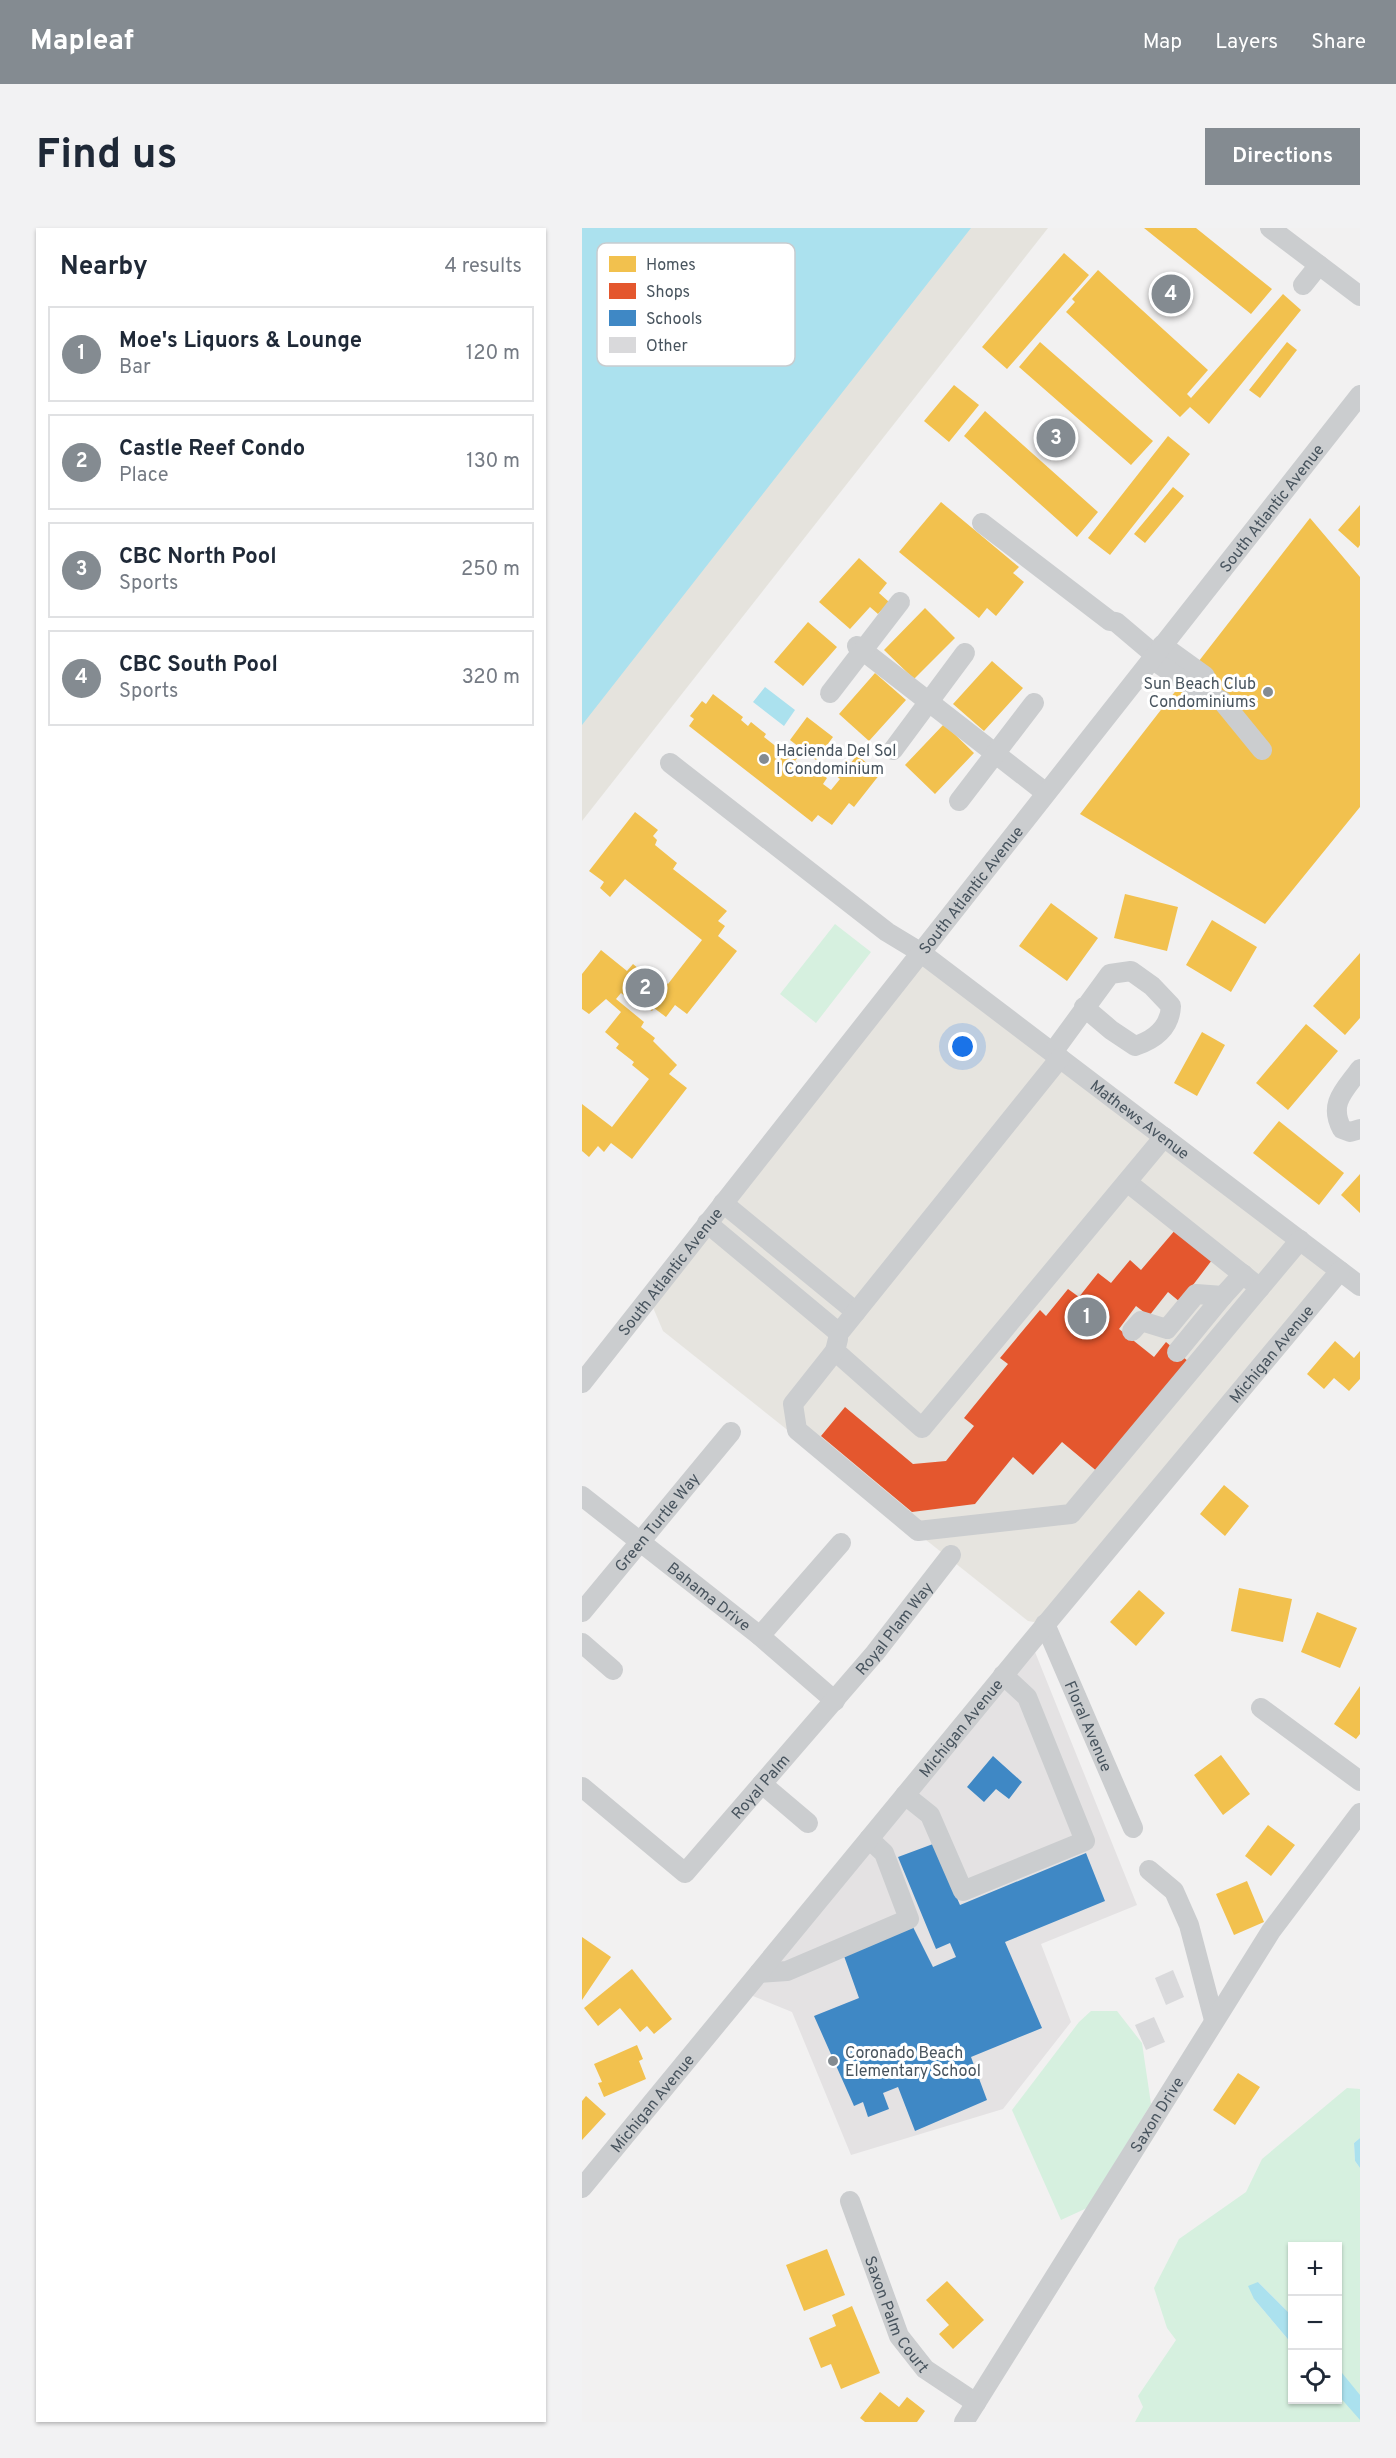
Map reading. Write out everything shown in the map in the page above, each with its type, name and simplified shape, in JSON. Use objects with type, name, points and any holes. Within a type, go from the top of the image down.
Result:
[{"type":"street","points":[[1270,228],[1319,265],[1357,288]]},
{"type":"street","points":[[1303,285],[1319,265]]},
{"type":"street","name":"South Atlantic Avenue","points":[[582,1383],[1360,395]]},
{"type":"street","points":[[981,523],[1110,621],[1112,628],[1122,635],[1127,634],[1156,653],[1205,676],[1210,694],[1222,701],[1262,750]]},
{"type":"street","points":[[830,693],[860,648],[900,602]]},
{"type":"street","points":[[860,648],[1046,793]]},
{"type":"street","points":[[893,750],[965,653]]},
{"type":"street","points":[[959,801],[1034,703]]},
{"type":"street","name":"Mathews Avenue","points":[[670,763],[887,932],[920,952],[1360,1286]]},
{"type":"street","points":[[1084,1007],[1056,1055],[856,1312],[793,1404],[797,1430],[918,1532],[1071,1514],[1300,1240]]},
{"type":"street","points":[[1360,1069],[1335,1107],[1335,1117],[1342,1129],[1350,1132],[1360,1129]]},
{"type":"street","points":[[707,1223],[837,1342],[922,1428],[1164,1137]]},
{"type":"street","points":[[1126,1182],[1260,1288]]},
{"type":"street","points":[[723,1203],[856,1312]]},
{"type":"street","name":"Michigan Avenue","points":[[582,2188],[1045,1624],[1340,1271]]},
{"type":"street","points":[[1177,1352],[1243,1274]]},
{"type":"street","points":[[1132,1331],[1141,1322],[1167,1329],[1196,1294],[1223,1296]]},
{"type":"street","name":"Green Turtle Way","points":[[582,1612],[731,1432]]},
{"type":"street","name":"Bahama Drive","points":[[582,1496],[760,1636],[835,1701]]},
{"type":"street","points":[[760,1636],[841,1543]]},
{"type":"street","name":"Royal Plam Way","points":[[835,1701],[951,1556]]},
{"type":"street","name":"Floral Avenue","points":[[1045,1624],[1133,1828]]},
{"type":"street","points":[[582,1643],[613,1670]]},
{"type":"street","points":[[904,1795],[930,1815],[963,1891],[1085,1841],[1027,1697],[1003,1676]]},
{"type":"street","name":"Royal Palm","points":[[582,1787],[685,1873],[835,1701]]},
{"type":"street","points":[[1261,1708],[1360,1781]]},
{"type":"street","points":[[762,1785],[808,1823]]},
{"type":"street","name":"Saxon Drive","points":[[964,2422],[1271,1931],[1360,1813]]},
{"type":"street","points":[[759,1973],[787,1971],[909,1919],[884,1853],[869,1839]]},
{"type":"street","points":[[1149,1870],[1174,1891],[1189,1925],[1214,2020]]},
{"type":"street","name":"Saxon Palm Court","points":[[850,2201],[899,2336],[925,2369],[976,2403]]},
{"type":"shaded area","points":[[920,952],[1340,1271],[1045,1624],[1028,1621],[663,1331],[649,1298]]},
{"type":"shaded area","points":[[1031,1642],[1137,1905],[1041,1944],[1071,2022],[1003,2109],[851,2155],[792,2012],[743,1992]]},
{"type":"green space","points":[[835,924],[871,952],[816,1023],[780,994]]},
{"type":"green space","points":[[1091,2011],[1117,2011],[1142,2043],[1151,2104],[1087,2208],[1061,2220],[1012,2110],[1079,2022]]},
{"type":"green space","points":[[1347,2088],[1360,2089],[1360,2138],[1354,2143],[1355,2161],[1360,2168],[1360,2422],[1135,2422],[1143,2407],[1138,2396],[1176,2340],[1167,2328],[1154,2288],[1179,2239],[1246,2192],[1262,2159]]},
{"type":"sand","points":[[582,228],[1048,228],[582,821]]},
{"type":"water","points":[[582,228],[971,228],[582,725]]},
{"type":"water","points":[[1165,278],[1188,298],[1178,311],[1154,291]]},
{"type":"water","points":[[1049,422],[1073,442],[1063,454],[1040,435]]},
{"type":"water","points":[[765,687],[795,710],[784,726],[753,702]]},
{"type":"water","points":[[1360,2138],[1360,2168],[1355,2161],[1354,2143]]},
{"type":"water","points":[[1258,2282],[1288,2312],[1288,2339],[1254,2299],[1248,2286]]},
{"type":"water","points":[[1342,2373],[1360,2395],[1360,2420],[1342,2400]]},
{"type":"building: Homes","points":[[1144,228],[1196,228],[1272,289],[1251,314]]},
{"type":"building: Homes","points":[[1064,253],[1089,275],[1007,369],[982,347]]},
{"type":"building: Homes","points":[[1098,270],[1208,370],[1187,394],[1191,398],[1283,294],[1301,310],[1209,424],[1190,407],[1180,417],[1066,312],[1075,302],[1072,299]]},
{"type":"building: Homes","points":[[1040,342],[1153,441],[1131,465],[1019,367]]},
{"type":"building: Homes","points":[[1287,342],[1297,350],[1260,398],[1249,390]]},
{"type":"building: Homes","points":[[954,385],[979,405],[949,442],[924,421]]},
{"type":"building: Homes","points":[[985,411],[1098,512],[1077,537],[964,436]]},
{"type":"building: Homes","points":[[1168,436],[1190,454],[1110,555],[1088,538]]},
{"type":"building: Homes","points":[[1173,487],[1184,496],[1145,543],[1134,534]]},
{"type":"building: Homes","points":[[941,502],[1019,567],[1013,573],[1024,582],[996,616],[987,608],[979,618],[899,552]]},
{"type":"building: Homes","points":[[1360,505],[1360,545],[1358,548],[1338,530]]},
{"type":"building: Homes","name":"Sun Beach Club Condominiums","points":[[1310,518],[1360,577],[1360,807],[1265,924],[1080,814]]},
{"type":"building: Homes","points":[[859,558],[887,583],[879,593],[889,602],[878,614],[870,607],[850,629],[819,602]]},
{"type":"building: Homes","points":[[925,608],[955,638],[914,679],[884,650]]},
{"type":"building: Homes","points":[[808,622],[837,647],[803,686],[774,662]]},
{"type":"building: Homes","points":[[992,661],[1023,688],[984,731],[953,704]]},
{"type":"building: Homes","points":[[875,673],[906,700],[869,741],[839,714]]},
{"type":"building: Homes","name":"Hacienda Del Sol I Condominium","points":[[713,694],[743,717],[741,720],[748,726],[751,722],[778,748],[781,744],[798,757],[795,761],[809,771],[812,767],[827,778],[823,784],[831,790],[840,779],[835,775],[846,761],[850,764],[857,755],[880,774],[854,807],[849,803],[832,825],[818,815],[812,822],[689,726],[694,719],[690,716],[702,701],[706,704]]},
{"type":"building: Homes","points":[[807,717],[833,737],[816,760],[790,740]]},
{"type":"building: Homes","points":[[944,724],[974,753],[935,794],[905,765]]},
{"type":"building: Homes","points":[[635,812],[658,830],[653,836],[657,840],[655,845],[677,863],[673,869],[727,911],[718,921],[725,926],[718,936],[737,951],[687,1014],[675,1005],[666,1017],[654,1008],[652,1011],[635,998],[633,1003],[621,993],[616,999],[644,1022],[641,1027],[655,1038],[653,1041],[677,1065],[669,1074],[687,1088],[632,1159],[611,1143],[604,1152],[598,1146],[589,1157],[582,1151],[582,1104],[612,1127],[649,1079],[632,1065],[634,1062],[616,1048],[619,1044],[605,1032],[621,1012],[606,999],[589,1014],[582,1009],[582,974],[601,950],[627,971],[633,964],[645,974],[649,969],[668,984],[702,940],[625,879],[610,897],[600,888],[604,882],[589,871]]},
{"type":"building: Homes","points":[[1125,894],[1178,907],[1167,951],[1114,938]]},
{"type":"building: Homes","points":[[1051,903],[1098,938],[1067,981],[1019,946]]},
{"type":"building: Homes","points":[[1212,920],[1257,947],[1231,992],[1186,965]]},
{"type":"building: Homes","points":[[1360,953],[1360,1018],[1345,1035],[1313,1006]]},
{"type":"building: Homes","points":[[1306,1024],[1338,1051],[1288,1110],[1256,1083]]},
{"type":"building: Homes","points":[[1202,1032],[1225,1045],[1197,1096],[1174,1083]]},
{"type":"building: Homes","points":[[1279,1121],[1344,1173],[1319,1205],[1253,1153]]},
{"type":"building: Homes","points":[[1360,1174],[1360,1213],[1341,1195]]},
{"type":"building: Homes","points":[[1335,1341],[1354,1358],[1360,1351],[1360,1379],[1349,1391],[1334,1378],[1324,1389],[1307,1374]]},
{"type":"building: Homes","points":[[1224,1485],[1249,1506],[1225,1536],[1200,1514]]},
{"type":"building: Homes","points":[[1239,1588],[1292,1599],[1283,1642],[1231,1631]]},
{"type":"building: Homes","points":[[1139,1590],[1165,1613],[1136,1646],[1110,1622]]},
{"type":"building: Homes","points":[[1317,1612],[1357,1628],[1340,1668],[1301,1652]]},
{"type":"building: Homes","points":[[1360,1686],[1360,1734],[1356,1739],[1334,1724]]},
{"type":"building: Homes","points":[[1221,1755],[1250,1794],[1223,1815],[1194,1775]]},
{"type":"building: Homes","points":[[1268,1825],[1295,1845],[1271,1876],[1245,1856]]},
{"type":"building: Homes","points":[[1247,1881],[1264,1922],[1234,1935],[1216,1894]]},
{"type":"building: Homes","points":[[582,1937],[611,1957],[582,2000]]},
{"type":"building: Homes","points":[[632,1969],[672,2019],[654,2034],[647,2026],[640,2032],[620,2008],[598,2026],[584,2008]]},
{"type":"building: Homes","points":[[637,2045],[643,2059],[639,2061],[646,2079],[604,2097],[598,2083],[602,2082],[594,2064]]},
{"type":"building: Homes","points":[[1238,2073],[1260,2087],[1235,2125],[1213,2110]]},
{"type":"building: Homes","points":[[586,2096],[606,2114],[582,2140],[582,2101]]},
{"type":"building: Homes","points":[[827,2249],[845,2295],[804,2311],[786,2265]]},
{"type":"building: Homes","points":[[947,2281],[984,2320],[953,2349],[939,2334],[949,2325],[926,2300]]},
{"type":"building: Homes","points":[[852,2306],[880,2373],[841,2389],[831,2364],[821,2368],[809,2338],[836,2326],[832,2315]]},
{"type":"building: Homes","points":[[880,2392],[899,2407],[907,2397],[925,2411],[917,2422],[865,2422],[860,2418]]},
{"type":"building: Shops","points":[[1176,1229],[1212,1260],[1180,1302],[1168,1292],[1149,1316],[1136,1306],[1119,1329],[1154,1357],[1166,1342],[1190,1363],[1099,1473],[1062,1442],[1033,1475],[1013,1457],[975,1504],[912,1512],[821,1436],[845,1407],[913,1464],[946,1461],[974,1426],[964,1418],[1008,1364],[1000,1358],[1040,1310],[1046,1316],[1068,1289],[1079,1297],[1098,1273],[1111,1283],[1130,1260],[1141,1270]]},
{"type":"building: Schools","points":[[993,1756],[1022,1782],[1009,1799],[996,1789],[984,1802],[967,1787]]},
{"type":"building: Schools","points":[[933,1844],[960,1905],[1086,1853],[1105,1901],[1005,1942],[1042,2028],[971,2057],[987,2100],[915,2131],[898,2087],[883,2093],[889,2109],[868,2117],[863,2102],[854,2106],[814,2016],[859,1998],[844,1956],[913,1927],[933,1967],[956,1957],[950,1943],[936,1949],[898,1857]]},
{"type":"building: Other","points":[[1173,1970],[1184,1997],[1166,2005],[1155,1978]]},
{"type":"building: Other","points":[[1154,2017],[1165,2042],[1146,2050],[1135,2025]]},
{"type":"place","name":"CBC South Pool","points":[[1171,294]]},
{"type":"place","name":"CBC North Pool","points":[[1056,438]]},
{"type":"place","name":"Sun Beach Club Condominiums","points":[[1268,692]]},
{"type":"place","name":"Hacienda Del Sol I Condominium","points":[[764,759]]},
{"type":"place","name":"Castle Reef Condo","points":[[645,988]]},
{"type":"place","name":"Moe's Liquors & Lounge","points":[[1087,1317]]},
{"type":"place","name":"Coronado Beach Elementary School","points":[[833,2061]]}]
